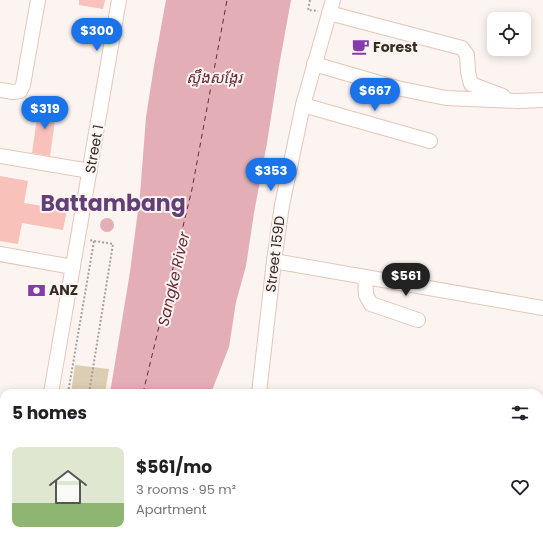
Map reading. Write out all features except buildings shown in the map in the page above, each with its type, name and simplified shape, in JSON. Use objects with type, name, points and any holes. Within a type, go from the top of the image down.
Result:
[{"type":"street","points":[[0,90],[13,92],[20,91],[23,85],[38,0]]},
{"type":"street","name":"Street 1","points":[[52,389],[119,0]]},
{"type":"street","points":[[331,7],[462,48],[467,54],[468,72],[471,84],[518,101]]},
{"type":"street","name":"Street 159D","points":[[259,389],[282,205],[303,105],[331,7]]},
{"type":"street","points":[[314,64],[398,88],[446,98],[518,101],[543,100]]},
{"type":"street","points":[[303,105],[430,140]]},
{"type":"street","points":[[0,156],[90,171]]},
{"type":"street","points":[[0,254],[73,267]]},
{"type":"street","points":[[274,261],[543,308]]},
{"type":"street","points":[[365,277],[366,295],[371,304],[418,320]]},
{"type":"path","points":[[310,0],[308,10],[331,7]]},
{"type":"path","points":[[78,238],[113,244],[90,389]]},
{"type":"path","points":[[69,389],[94,241]]},
{"type":"shaded area","points":[[75,365],[109,369],[106,389],[72,389]]},
{"type":"water","name":"ស្ទឹងសង្កែរ","points":[[166,0],[291,0],[246,266],[236,302],[229,347],[213,389],[111,389],[130,272],[140,195],[146,117]]},
{"type":"water","points":[[107,218],[112,220],[114,225],[112,230],[107,232],[102,230],[100,225],[102,220]]},
{"type":"ferry route","points":[[144,389],[192,189],[227,0]]},
{"type":"place","name":"Forest","points":[[360,47]]},
{"type":"place","name":"ANZ","points":[[36,290]]},
{"type":"district","name":"Battambang","points":[[113,203]]},
{"type":"water label","name":"Sangke River","points":[[174,279]]}]
